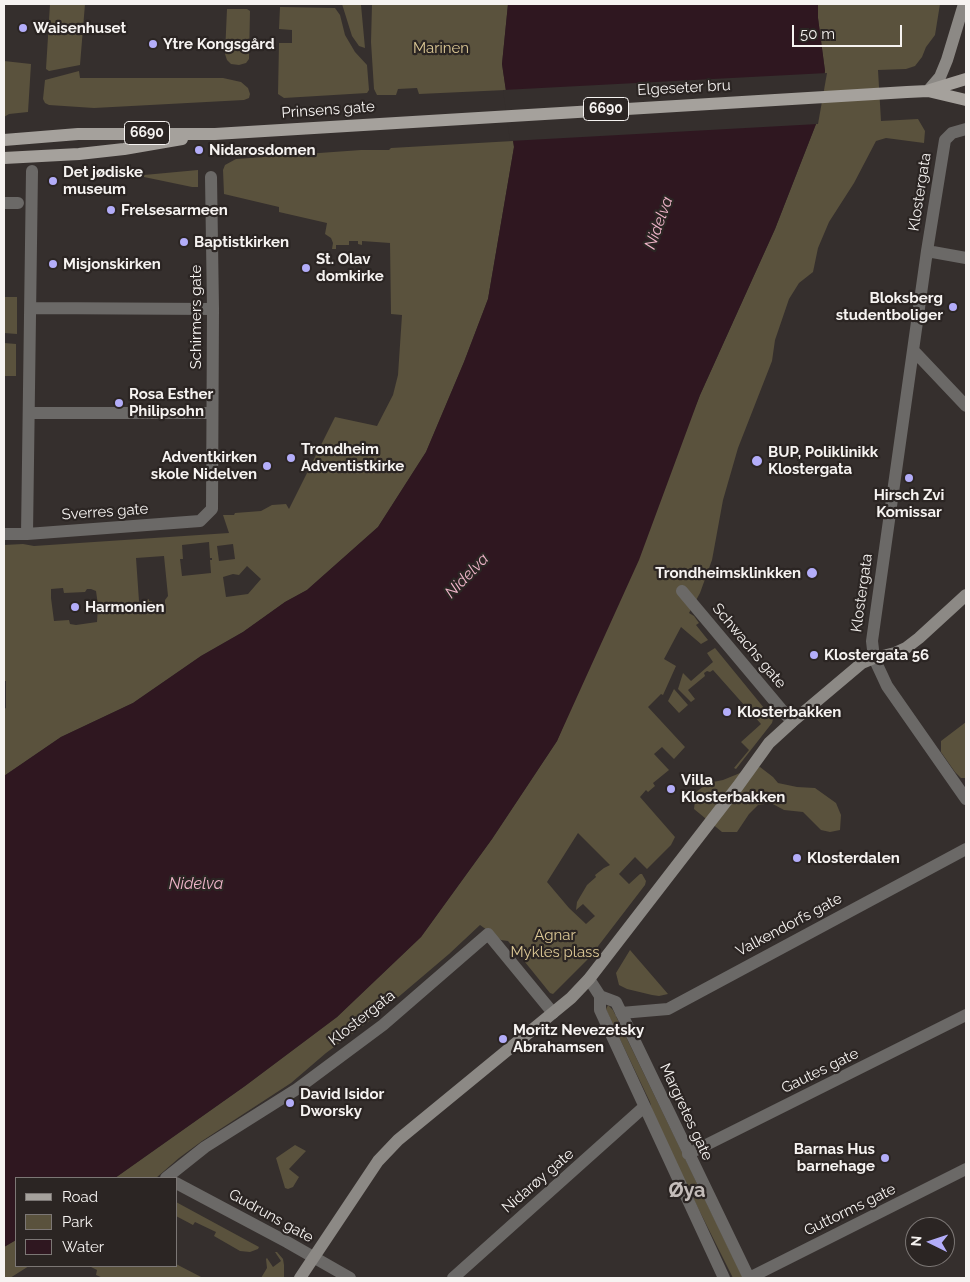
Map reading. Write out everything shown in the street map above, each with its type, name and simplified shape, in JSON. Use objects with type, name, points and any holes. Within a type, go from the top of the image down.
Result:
[{"type":"main road","name":"6690","points":[[928,91],[966,80]]},
{"type":"main road","name":"6690","points":[[928,91],[966,100]]},
{"type":"main road","name":"Elgeseter bru","points":[[443,119],[928,91]]},
{"type":"main road","name":"Prinsens gate","points":[[4,140],[78,134],[215,134],[443,119]]},
{"type":"main road","name":"Prinsens gate","points":[[4,158],[116,150],[215,134]]},
{"type":"street","points":[[928,91],[940,77],[964,4]]},
{"type":"street","name":"Klostergata","points":[[874,658],[872,641],[874,620],[927,251],[945,140],[952,132],[966,129]]},
{"type":"street","points":[[27,534],[32,308],[32,171]]},
{"type":"street","name":"Schirmers gate","points":[[207,515],[212,509],[213,309],[211,177]]},
{"type":"street","points":[[4,203],[18,203]]},
{"type":"street","points":[[927,251],[966,258]]},
{"type":"street","points":[[32,308],[213,309]]},
{"type":"street","points":[[914,350],[966,406]]},
{"type":"street","points":[[29,412],[212,413]]},
{"type":"street","name":"Sverres gate","points":[[4,534],[27,534],[200,521],[207,515]]},
{"type":"street","name":"Schwachs gate","points":[[682,591],[792,722]]},
{"type":"street","points":[[300,1278],[378,1161],[398,1140],[571,998],[590,979],[769,743],[862,663],[906,648],[920,638],[966,595]]},
{"type":"street","points":[[874,658],[888,686],[966,797]]},
{"type":"street","name":"Valkendorfs gate","points":[[621,1013],[668,1009],[966,849]]},
{"type":"street","name":"Klostergata","points":[[168,1177],[205,1147],[297,1089],[333,1060],[383,1025],[488,934],[553,1013]]},
{"type":"street","name":"Margretes gate","points":[[590,979],[600,996],[600,1010],[722,1277]]},
{"type":"street","name":"Margretes gate","points":[[600,996],[616,1002],[748,1278]]},
{"type":"street","name":"Gautes gate","points":[[688,1154],[966,1015]]},
{"type":"street","name":"Nidarøy gate","points":[[453,1278],[644,1107]]},
{"type":"street","name":"Guttorms gate","points":[[748,1278],[966,1170]]},
{"type":"street","name":"Gudruns gate","points":[[178,1184],[350,1278]]},
{"type":"green space","points":[[50,4],[85,4],[80,65],[49,71],[46,69]]},
{"type":"green space","points":[[342,4],[361,5],[365,48],[359,46],[352,36]]},
{"type":"green space","name":"Marinen","points":[[372,4],[508,4],[502,64],[506,90],[419,94],[417,88],[398,89],[396,95],[377,95],[374,89],[371,42]]},
{"type":"green space","name":"Agnar Mykles plass","points":[[818,4],[940,4],[935,35],[915,66],[906,69],[878,70],[881,121],[918,119],[925,131],[924,143],[886,138],[876,141],[854,183],[829,222],[818,248],[813,272],[799,283],[789,299],[775,340],[772,361],[738,448],[723,500],[712,560],[700,593],[689,613],[699,623],[696,625],[708,640],[701,644],[681,627],[664,659],[676,666],[663,695],[661,694],[648,707],[685,747],[674,759],[662,747],[654,754],[669,770],[653,783],[655,786],[648,792],[646,790],[640,797],[675,837],[671,845],[647,869],[635,857],[619,874],[629,884],[642,874],[646,881],[645,885],[589,958],[553,994],[550,993],[508,941],[501,940],[480,925],[376,1016],[326,1053],[291,1083],[202,1141],[157,1177],[116,1177],[245,1086],[337,1017],[421,937],[492,839],[557,741],[700,395],[775,229],[816,124],[825,71]],"holes":[[[578,833],[610,865],[604,868],[587,885],[577,902],[576,910],[583,904],[595,916],[586,924],[569,908],[547,882]]]},
{"type":"green space","points":[[280,7],[335,8],[340,15],[345,35],[355,52],[367,65],[369,90],[367,93],[284,98],[278,94],[279,43],[292,43],[292,30],[279,29]]},
{"type":"green space","points":[[227,9],[247,9],[250,11],[249,59],[246,63],[239,65],[231,64],[225,54]]},
{"type":"green space","points":[[4,61],[31,64],[28,112],[9,114],[4,117]]},
{"type":"green space","points":[[79,71],[80,78],[223,78],[241,82],[248,88],[250,94],[249,98],[244,100],[94,108],[49,105],[45,103],[43,99],[45,80]]},
{"type":"green space","points":[[513,141],[514,147],[488,299],[426,452],[378,527],[307,590],[285,602],[243,632],[201,656],[133,703],[61,737],[4,776],[6,681],[4,681],[4,545],[23,544],[34,546],[229,533],[223,515],[261,511],[272,505],[286,504],[289,509],[335,417],[377,426],[393,395],[398,375],[402,315],[391,314],[390,243],[362,241],[362,245],[358,244],[358,241],[349,241],[349,245],[336,245],[336,249],[332,249],[333,243],[331,238],[325,234],[327,223],[279,212],[279,207],[224,194],[223,170],[225,165],[236,159],[361,150],[389,150],[391,148]],"holes":[[[209,542],[210,558],[212,558],[210,560],[211,573],[182,576],[180,559],[183,559],[182,545]],[[233,544],[235,559],[219,561],[217,546]],[[164,556],[168,596],[165,600],[165,607],[152,608],[152,601],[149,601],[149,599],[141,603],[139,601],[136,558]],[[247,566],[261,579],[248,594],[226,597],[223,577],[233,574],[239,575]],[[63,588],[64,593],[85,592],[87,589],[96,591],[98,605],[97,622],[76,625],[70,624],[69,620],[54,621],[51,589]]]},
{"type":"green space","points":[[198,170],[198,187],[144,177],[144,175]]},
{"type":"green space","points":[[4,297],[17,297],[17,334],[4,333]]},
{"type":"green space","points":[[4,343],[16,344],[16,376],[4,376]]},
{"type":"green space","points":[[715,648],[773,719],[772,723],[736,769],[734,768],[749,750],[741,742],[761,724],[713,670],[704,673],[705,676],[688,690],[695,699],[691,702],[678,689],[683,673],[691,681],[713,662],[707,653]]},
{"type":"green space","points":[[674,689],[688,705],[679,713],[668,701]]},
{"type":"green space","points":[[966,722],[966,778],[961,778],[941,752],[941,741]]},
{"type":"green space","points":[[760,767],[778,783],[815,788],[836,803],[841,815],[840,830],[830,832],[821,830],[803,812],[784,810],[771,803],[758,805],[749,814],[737,832],[722,832],[694,809],[696,792],[708,783],[723,780]]},
{"type":"green space","points":[[630,950],[668,994],[652,995],[627,989],[619,985],[616,973]]},
{"type":"green space","points":[[608,1005],[613,1010],[743,1278],[733,1278],[655,1122],[650,1102],[608,1014],[606,1009]]},
{"type":"green space","points":[[295,1145],[306,1151],[289,1169],[299,1177],[293,1187],[288,1189],[285,1188],[276,1158]]},
{"type":"green space","points":[[178,1203],[259,1247],[250,1252],[240,1251],[214,1236],[216,1232],[195,1222],[193,1225],[178,1217]]},
{"type":"green space","points":[[15,1241],[15,1267],[27,1267],[10,1278],[4,1278],[4,1247]]},
{"type":"green space","points":[[275,1252],[283,1259],[284,1277],[261,1278],[267,1268],[267,1258],[273,1267],[281,1261]]},
{"type":"green space","points":[[178,1265],[203,1278],[103,1278],[96,1275],[97,1270],[91,1267],[178,1267]]},
{"type":"water","name":"Nidelva","points":[[508,4],[818,4],[825,71],[816,124],[775,229],[700,395],[639,560],[557,741],[492,839],[421,937],[337,1017],[245,1086],[116,1177],[15,1177],[15,1241],[4,1247],[4,776],[61,737],[133,703],[201,656],[243,632],[285,602],[307,590],[378,527],[426,452],[488,299],[514,147],[502,64]]},
{"type":"pier","points":[[827,73],[818,124],[510,141],[503,90]]},
{"type":"place","name":"Waisenhuset","points":[[23,28]]},
{"type":"place","name":"Ytre Kongsgård","points":[[153,44]]},
{"type":"place","name":"Nidarosdomen","points":[[199,150]]},
{"type":"place","name":"Det jødiske museum","points":[[53,181]]},
{"type":"place","name":"Frelsesarmeen","points":[[111,210]]},
{"type":"place","name":"Baptistkirken","points":[[184,242]]},
{"type":"place","name":"Misjonskirken","points":[[53,264]]},
{"type":"place","name":"St. Olav domkirke","points":[[306,268]]},
{"type":"place","name":"Bloksberg studentboliger","points":[[953,307]]},
{"type":"place","name":"Rosa Esther Philipsohn","points":[[119,403]]},
{"type":"place","name":"Trondheim Adventistkirke","points":[[291,458]]},
{"type":"place","name":"BUP, Poliklinikk Klostergata","points":[[757,461]]},
{"type":"place","name":"Adventkirken skole Nidelven","points":[[267,466]]},
{"type":"place","name":"Hirsch Zvi Komissar","points":[[909,478]]},
{"type":"place","name":"Trondheimsklinkken","points":[[812,573]]},
{"type":"place","name":"Harmonien","points":[[75,607]]},
{"type":"place","name":"Klostergata 56","points":[[814,655]]},
{"type":"place","name":"Klosterbakken","points":[[727,712]]},
{"type":"place","name":"Villa Klosterbakken","points":[[671,789]]},
{"type":"place","name":"Klosterdalen","points":[[797,858]]},
{"type":"place","name":"Moritz Nevezetsky Abrahamsen","points":[[503,1039]]},
{"type":"place","name":"David Isidor Dworsky","points":[[290,1103]]},
{"type":"place","name":"Barnas Hus barnehage","points":[[885,1158]]},
{"type":"district","name":"Øya","points":[[687,1191]]}]
